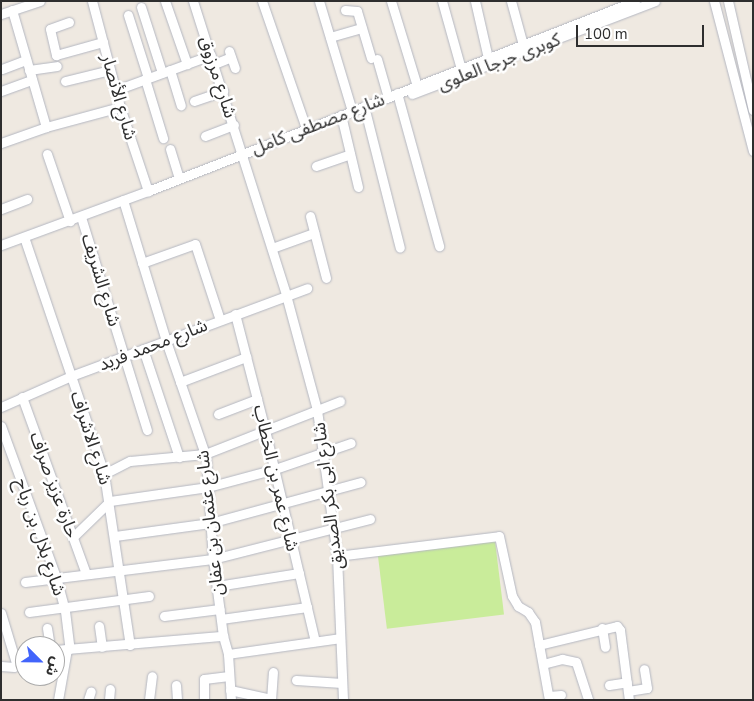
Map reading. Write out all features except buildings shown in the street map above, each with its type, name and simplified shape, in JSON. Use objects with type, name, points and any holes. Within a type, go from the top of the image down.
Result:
[{"type":"street","points":[[1,14],[40,1]]},
{"type":"street","name":"شارع الأنصار","points":[[92,1],[120,107],[148,191]]},
{"type":"street","points":[[165,1],[187,64]]},
{"type":"street","name":"شارع مرزوق","points":[[193,1],[272,248]]},
{"type":"street","points":[[262,1],[306,128]]},
{"type":"street","points":[[319,1],[352,111]]},
{"type":"street","points":[[391,1],[417,86]]},
{"type":"street","points":[[442,1],[461,68]]},
{"type":"street","points":[[475,1],[488,58]]},
{"type":"street","points":[[511,1],[523,45]]},
{"type":"street","name":"كوبرى جرجا العلوى","points":[[397,93],[411,95],[636,5],[655,1]]},
{"type":"street","points":[[714,1],[753,152]]},
{"type":"street","points":[[728,1],[753,110]]},
{"type":"street","name":"شارع مصطفى كامل","points":[[1,245],[148,191],[461,68],[636,5]]},
{"type":"street","points":[[141,7],[181,105]]},
{"type":"street","points":[[12,10],[46,127]]},
{"type":"street","points":[[345,10],[357,11],[388,97]]},
{"type":"street","points":[[128,15],[163,138]]},
{"type":"street","points":[[69,22],[50,29],[56,54],[103,42]]},
{"type":"street","points":[[330,37],[362,28]]},
{"type":"street","points":[[116,90],[187,64],[230,54],[235,68]]},
{"type":"street","points":[[2,69],[26,60]]},
{"type":"street","points":[[29,70],[57,66]]},
{"type":"street","points":[[64,81],[110,70]]},
{"type":"street","points":[[1,91],[32,80]]},
{"type":"street","points":[[345,87],[354,83]]},
{"type":"street","points":[[194,101],[222,91]]},
{"type":"street","points":[[397,93],[439,246]]},
{"type":"street","points":[[364,106],[400,248]]},
{"type":"street","points":[[1,143],[46,127],[120,107]]},
{"type":"street","points":[[341,115],[358,187]]},
{"type":"street","points":[[205,136],[234,125]]},
{"type":"street","points":[[170,149],[179,178]]},
{"type":"street","points":[[47,154],[70,221]]},
{"type":"street","points":[[316,166],[350,154]]},
{"type":"street","points":[[1,209],[27,200]]},
{"type":"street","name":"شارع عثمان بن عفان","points":[[123,200],[166,341],[205,454],[213,559],[223,636],[228,654],[230,695]]},
{"type":"street","name":"شارع الشريف","points":[[81,216],[147,430]]},
{"type":"street","points":[[310,216],[326,278]]},
{"type":"street","points":[[272,248],[314,233]]},
{"type":"street","name":"شارع الاشراف","points":[[24,237],[104,474],[110,501],[130,645]]},
{"type":"street","points":[[142,262],[195,244],[220,320]]},
{"type":"street","name":"شارع ابى بكر الصديق","points":[[272,248],[317,410],[337,556],[343,700]]},
{"type":"street","name":"شارع محمد فريد","points":[[1,407],[71,376],[307,288]]},
{"type":"street","name":"شارع عمر بن الخطاب","points":[[235,314],[265,430],[315,641]]},
{"type":"street","points":[[143,349],[179,457]]},
{"type":"street","points":[[180,382],[246,357]]},
{"type":"street","name":"حارة عزيز صراف","points":[[22,397],[86,574]]},
{"type":"street","points":[[218,414],[257,399]]},
{"type":"street","points":[[104,474],[130,461],[205,454],[340,402]]},
{"type":"street","name":"شارع بلال بن رباح","points":[[1,426],[56,577],[64,607],[69,649],[58,700]]},
{"type":"street","points":[[73,537],[110,501],[208,487],[274,469],[351,443]]},
{"type":"street","points":[[115,536],[210,523],[361,482]]},
{"type":"street","points":[[25,582],[213,559],[370,519]]},
{"type":"street","points":[[337,556],[499,536],[512,596],[518,606],[532,617],[549,698],[560,695]]},
{"type":"street","points":[[217,586],[299,574]]},
{"type":"street","points":[[29,612],[150,596]]},
{"type":"street","points":[[221,619],[307,607]]},
{"type":"street","points":[[164,616],[220,609]]},
{"type":"street","points":[[1,613],[16,663],[14,667],[1,666]]},
{"type":"street","points":[[99,626],[102,647]]},
{"type":"street","points":[[539,645],[602,628],[617,626],[620,630],[628,691]]},
{"type":"street","points":[[47,628],[48,636]]},
{"type":"street","points":[[602,628],[604,647]]},
{"type":"street","points":[[65,649],[223,636]]},
{"type":"street","points":[[228,654],[340,638]]},
{"type":"street","points":[[543,664],[562,659],[577,663],[580,680],[588,700]]},
{"type":"street","points":[[609,685],[628,691],[647,688],[644,669]]},
{"type":"street","points":[[230,695],[271,700],[273,672]]},
{"type":"street","points":[[149,700],[152,676]]},
{"type":"street","points":[[204,700],[204,679],[229,676]]},
{"type":"street","points":[[296,680],[342,683]]},
{"type":"street","points":[[176,685],[177,700]]},
{"type":"street","points":[[108,700],[110,689]]},
{"type":"green space","points":[[495,541],[504,614],[387,629],[378,555]]}]
